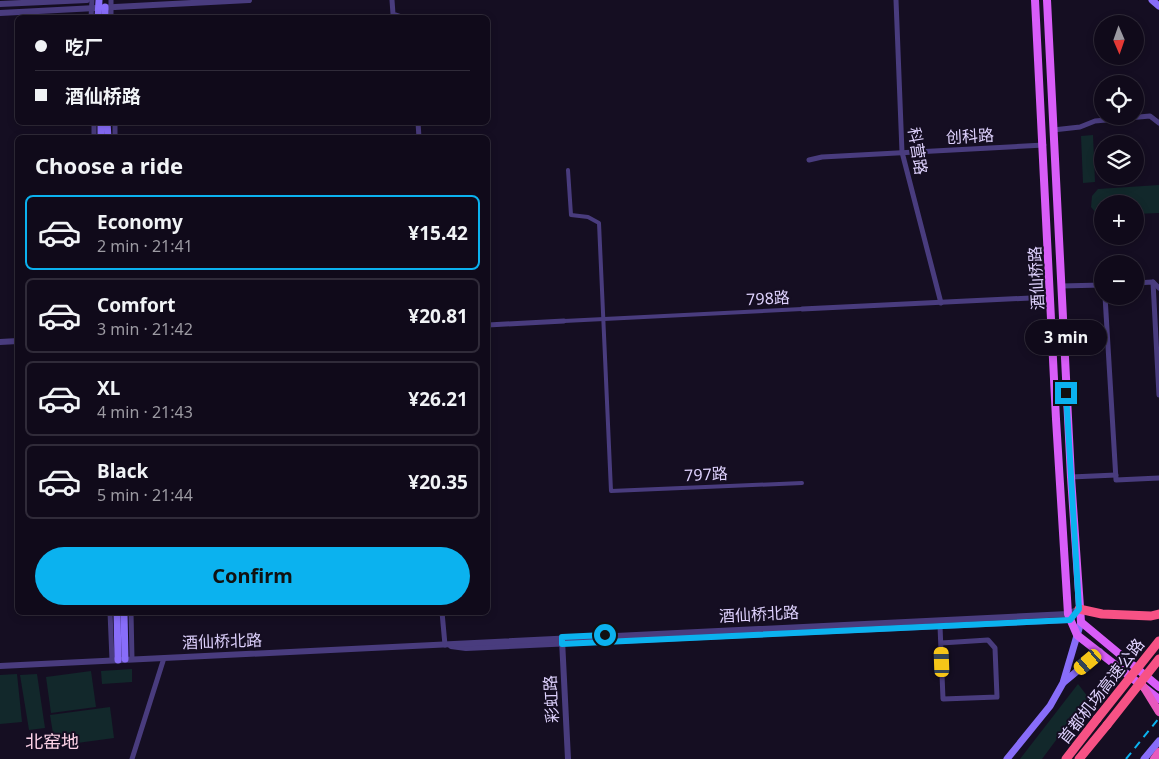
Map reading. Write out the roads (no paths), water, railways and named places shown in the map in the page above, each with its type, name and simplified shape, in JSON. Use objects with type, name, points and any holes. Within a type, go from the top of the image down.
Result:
[{"type":"highway","points":[[1079,609],[1102,614],[1152,616],[1159,614]]},
{"type":"highway","name":"首都机场高速公路","points":[[1066,759],[1159,641]]},
{"type":"highway","name":"首都机场高速公路","points":[[1080,759],[1159,658]]},
{"type":"highway","points":[[1143,686],[1159,712]]},
{"type":"highway","points":[[1154,759],[1159,752]]},
{"type":"main road","name":"酒仙桥路","points":[[1035,0],[1069,617]]},
{"type":"main road","name":"酒仙桥路","points":[[1047,0],[1079,609]]},
{"type":"main road","points":[[1152,0],[1159,6]]},
{"type":"main road","points":[[1008,759],[1050,706],[1063,682],[1080,622],[1079,609]]},
{"type":"main road","points":[[117,615],[122,659]]},
{"type":"main road","points":[[122,659],[124,615]]},
{"type":"main road","points":[[1069,617],[1077,634],[1159,699]]},
{"type":"main road","points":[[1080,622],[1159,686]]},
{"type":"main road","points":[[1063,682],[1100,652]]},
{"type":"main road","points":[[1144,759],[1159,741]]},
{"type":"street","points":[[0,4],[87,0]]},
{"type":"street","points":[[92,0],[103,4],[109,15]]},
{"type":"street","points":[[0,13],[103,4],[249,0]]},
{"type":"street","points":[[392,0],[393,14],[396,15]]},
{"type":"street","name":"科营路","points":[[896,0],[902,152],[941,302]]},
{"type":"street","points":[[94,15],[103,4]]},
{"type":"street","points":[[1053,130],[1080,127],[1095,121],[1150,116],[1159,123]]},
{"type":"street","name":"创科路","points":[[809,160],[822,157],[1044,145]]},
{"type":"street","points":[[568,170],[571,215],[588,217],[599,223],[603,319]]},
{"type":"street","points":[[1144,282],[1153,282],[1159,288]]},
{"type":"street","points":[[1153,282],[1159,395]]},
{"type":"street","points":[[1061,286],[1094,285]]},
{"type":"street","name":"798路","points":[[490,325],[1050,296]]},
{"type":"street","points":[[1106,305],[1116,480],[1159,478]]},
{"type":"street","name":"797路","points":[[603,319],[611,491],[802,482]]},
{"type":"street","points":[[0,342],[15,341]]},
{"type":"street","points":[[1071,477],[1116,475]]},
{"type":"street","points":[[1069,617],[1079,609]]},
{"type":"street","points":[[111,615],[122,659]]},
{"type":"street","points":[[122,659],[130,615]]},
{"type":"street","points":[[442,615],[445,645]]},
{"type":"street","name":"酒仙桥北路","points":[[562,640],[940,626],[1069,617]]},
{"type":"street","name":"酒仙桥北路","points":[[0,666],[445,645],[466,648],[562,640],[1069,617]]},
{"type":"street","points":[[940,626],[944,699],[997,697],[995,648],[988,640],[941,643]]},
{"type":"street","name":"彩虹路","points":[[562,640],[568,759]]},
{"type":"street","points":[[132,759],[164,658]]},
{"type":"railway","points":[[1126,759],[1159,718]]},
{"type":"district","name":"北窑地","points":[[52,742]]}]
